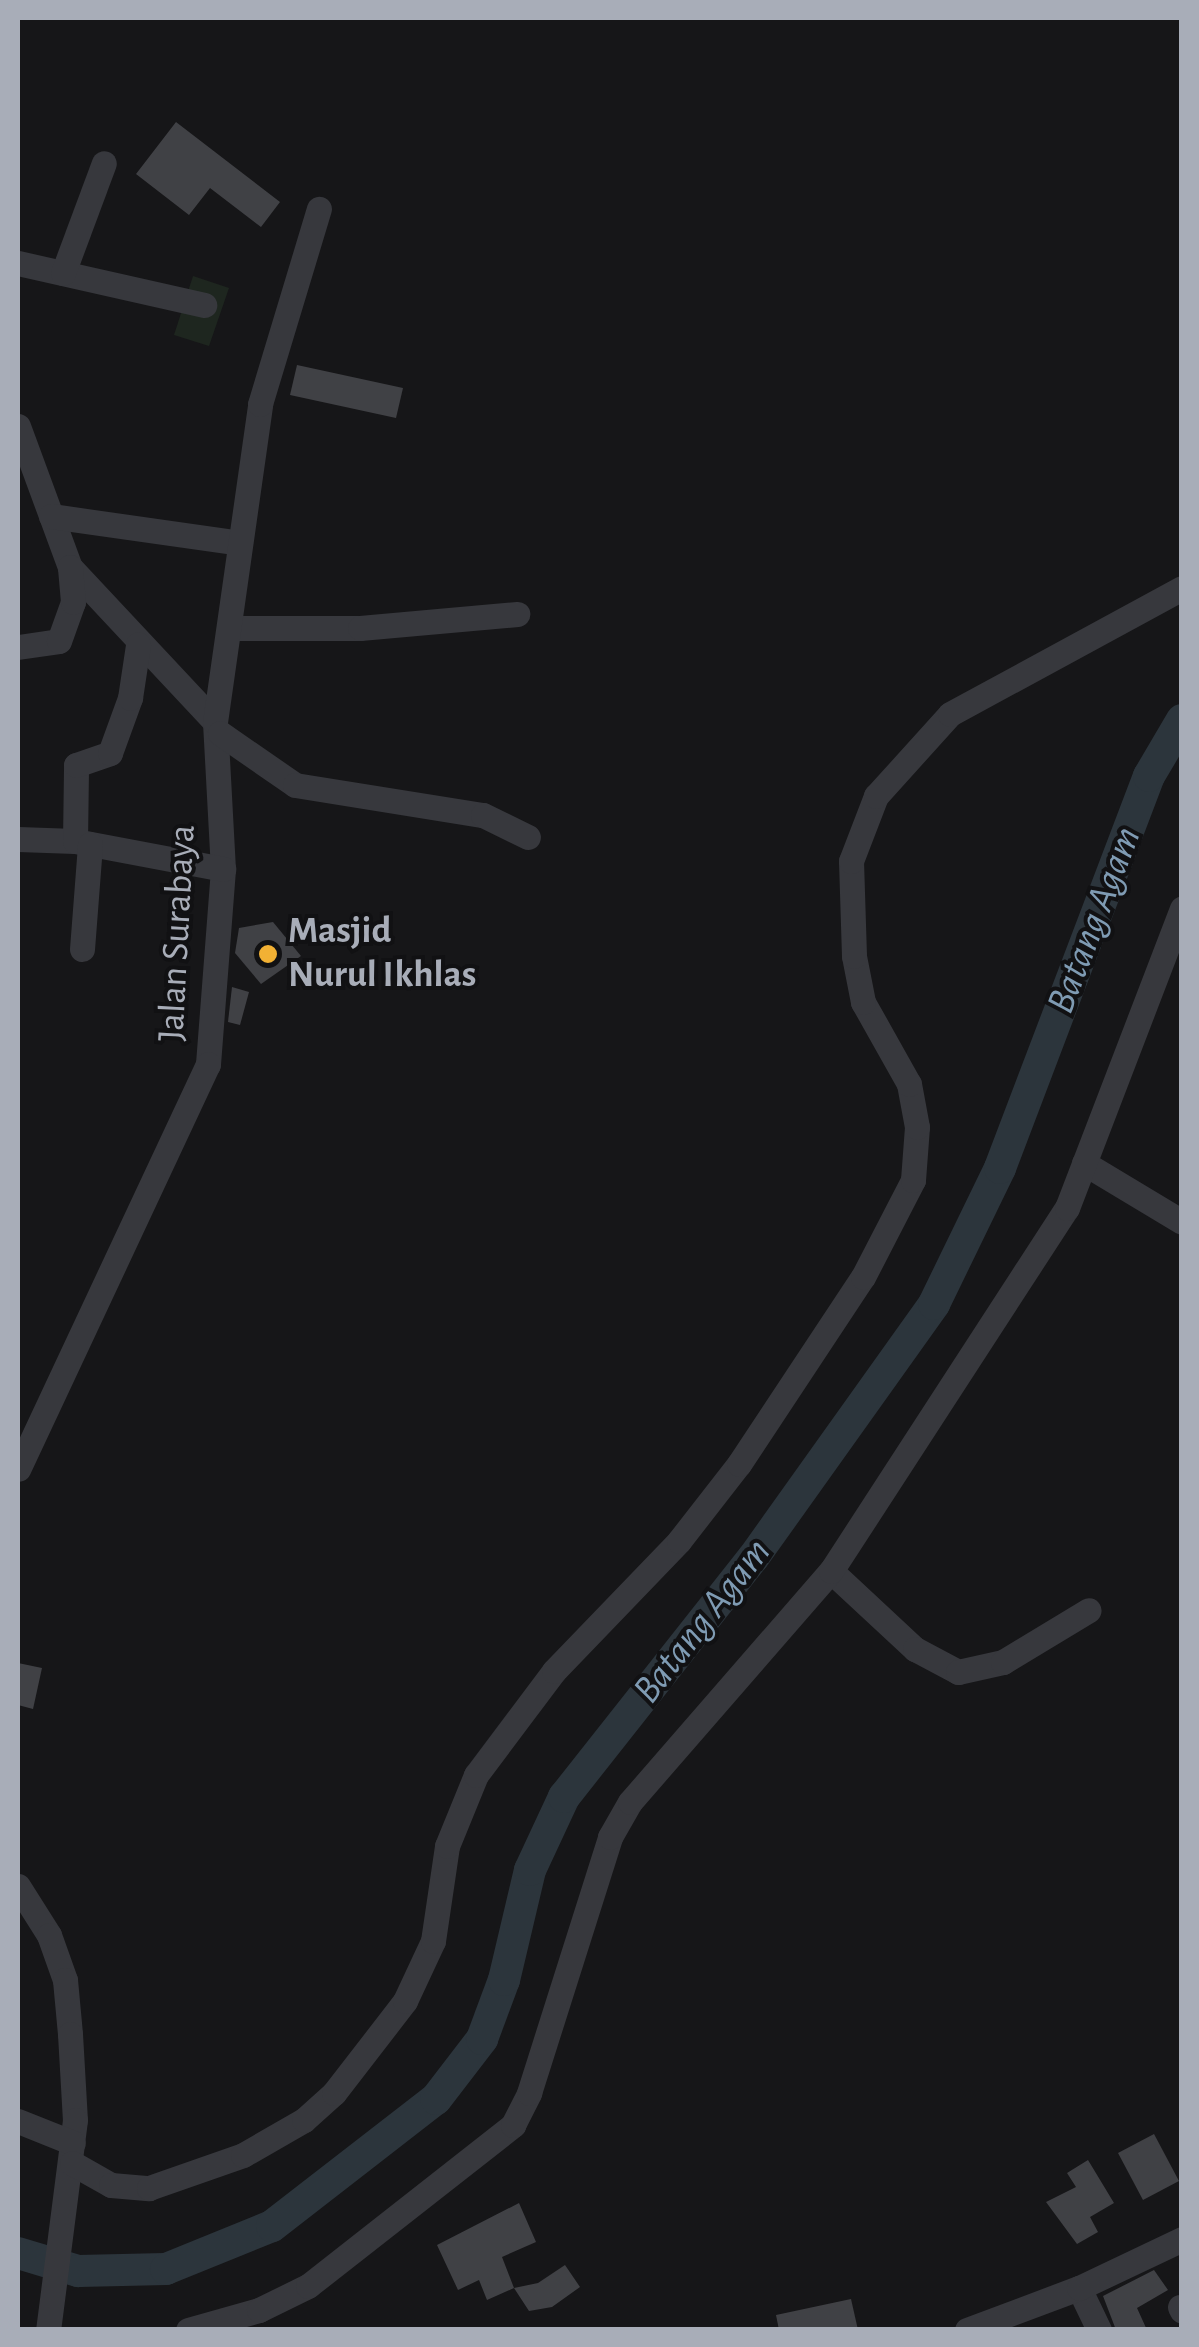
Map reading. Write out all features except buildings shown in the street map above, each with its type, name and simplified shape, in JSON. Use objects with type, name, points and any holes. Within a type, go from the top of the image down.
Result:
[{"type":"street","points":[[63,273],[104,163]]},
{"type":"street","name":"Jalan Surabaya","points":[[18,1470],[208,1064],[223,869],[218,727],[240,543],[260,404],[320,209]]},
{"type":"street","points":[[18,263],[204,305]]},
{"type":"street","points":[[18,426],[70,567],[72,602],[59,641],[18,647]]},
{"type":"street","points":[[50,516],[240,543]]},
{"type":"street","points":[[70,567],[218,727],[295,786],[483,815],[528,837]]},
{"type":"street","points":[[18,2121],[72,2164],[111,2185],[149,2188],[243,2155],[304,2120],[334,2093],[405,2001],[432,1941],[447,1846],[476,1775],[554,1671],[678,1541],[738,1464],[864,1277],[913,1180],[918,1142],[908,1084],[863,1002],[854,956],[851,860],[876,796],[950,714],[1182,588]]},
{"type":"street","points":[[231,628],[360,628],[516,614]]},
{"type":"street","points":[[82,950],[83,843],[76,765],[110,753],[130,698],[138,644]]},
{"type":"street","points":[[18,840],[83,843],[223,869]]},
{"type":"street","points":[[188,2330],[259,2310],[308,2286],[512,2125],[529,2094],[610,1837],[630,1802],[831,1572],[1067,1208],[1182,908]]},
{"type":"street","points":[[1084,1163],[1182,1222]]},
{"type":"street","points":[[831,1572],[916,1649],[958,1672],[1003,1662],[1088,1610]]},
{"type":"street","points":[[18,1886],[49,1935],[65,1980],[72,2164],[48,2330]]},
{"type":"street","points":[[968,2330],[1078,2288],[1182,2239]]},
{"type":"street","points":[[1078,2288],[1099,2330]]},
{"type":"shaded area","points":[[193,276],[229,288],[209,346],[174,335]]},
{"type":"waterway","name":"Batang Agam","points":[[18,2253],[78,2271],[166,2269],[272,2226],[436,2099],[482,2039],[504,1980],[530,1870],[564,1797],[753,1558],[934,1304],[1000,1168],[1149,776],[1182,720]]},
{"type":"place","name":"Masjid Nurul Ikhlas","points":[[268,954]]}]
